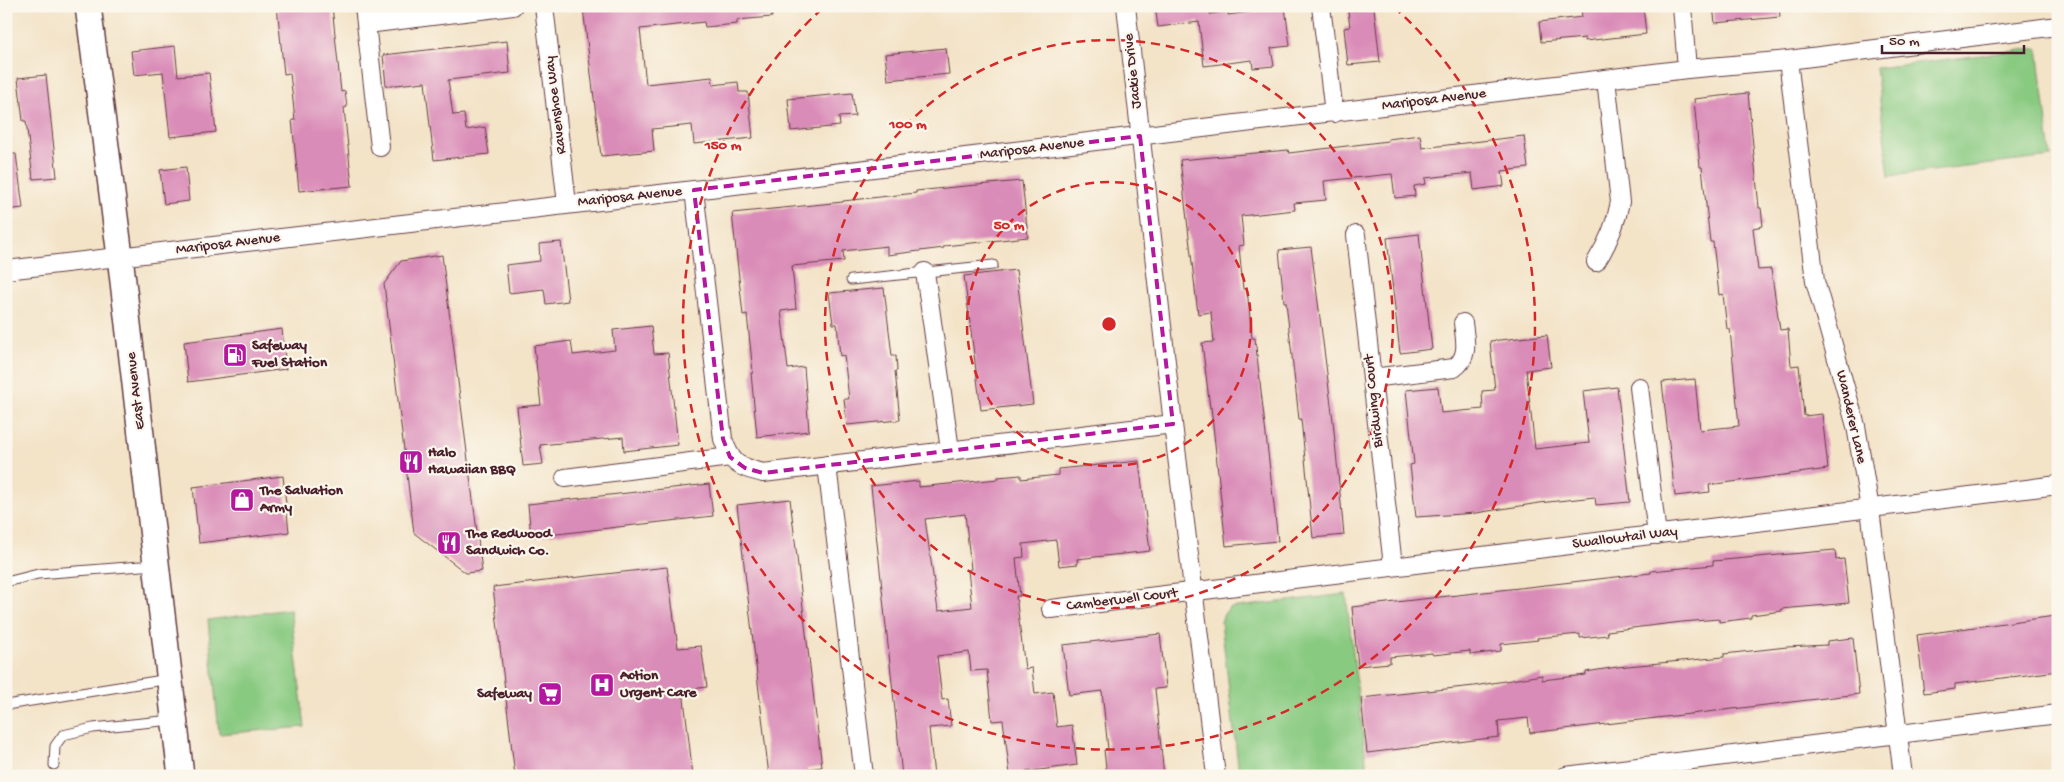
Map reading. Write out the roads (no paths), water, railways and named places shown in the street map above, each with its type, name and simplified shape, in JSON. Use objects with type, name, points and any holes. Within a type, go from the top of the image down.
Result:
[{"type":"main road","name":"East Avenue","points":[[88,6],[120,256],[181,776]]},
{"type":"street","points":[[380,147],[365,15],[513,6]]},
{"type":"street","name":"Ravenshoe Way","points":[[544,6],[568,204]]},
{"type":"street","name":"Jackie Drive","points":[[1126,6],[1192,591],[1216,776]]},
{"type":"street","points":[[1321,6],[1334,113]]},
{"type":"street","points":[[1682,6],[1687,69]]},
{"type":"street","name":"Mariposa Avenue","points":[[6,270],[694,190],[1687,69],[1788,60],[2058,26]]},
{"type":"street","name":"Wanderer Lane","points":[[1788,60],[1814,281],[1856,426],[1870,509],[1903,776]]},
{"type":"street","points":[[1596,262],[1617,220],[1620,202],[1606,79]]},
{"type":"street","points":[[694,190],[723,438],[730,457],[745,468],[764,473],[1173,424]]},
{"type":"street","name":"Birdwing Court","points":[[1356,236],[1393,566]]},
{"type":"street","points":[[925,272],[950,450]]},
{"type":"street","points":[[1372,378],[1454,368],[1461,363],[1466,349],[1463,323]]},
{"type":"street","points":[[1640,387],[1657,534]]},
{"type":"street","points":[[564,478],[730,457]]},
{"type":"street","points":[[827,465],[864,776]]},
{"type":"street","name":"Swallowtail Way","points":[[1192,591],[2058,485]]},
{"type":"street","name":"Camberwell Court","points":[[1051,609],[1192,591]]},
{"type":"street","points":[[1566,776],[1671,769],[1898,732],[2058,714]]},
{"type":"lane","points":[[851,280],[992,265]]},
{"type":"lane","points":[[6,582],[38,574],[156,565]]},
{"type":"lane","points":[[6,705],[170,679]]},
{"type":"lane","points":[[54,765],[55,746],[64,735],[94,728],[175,720]]},
{"type":"place","name":"Safeway Fuel Station","points":[[235,355]]},
{"type":"place","name":"Halo Hawaiian BBQ","points":[[411,462]]},
{"type":"place","name":"The Salvation Army","points":[[242,500]]},
{"type":"place","name":"The Redwood Sandwich Co.","points":[[449,543]]},
{"type":"place","name":"Action Urgent Care","points":[[602,685]]},
{"type":"place","name":"Safeway","points":[[550,694]]}]
